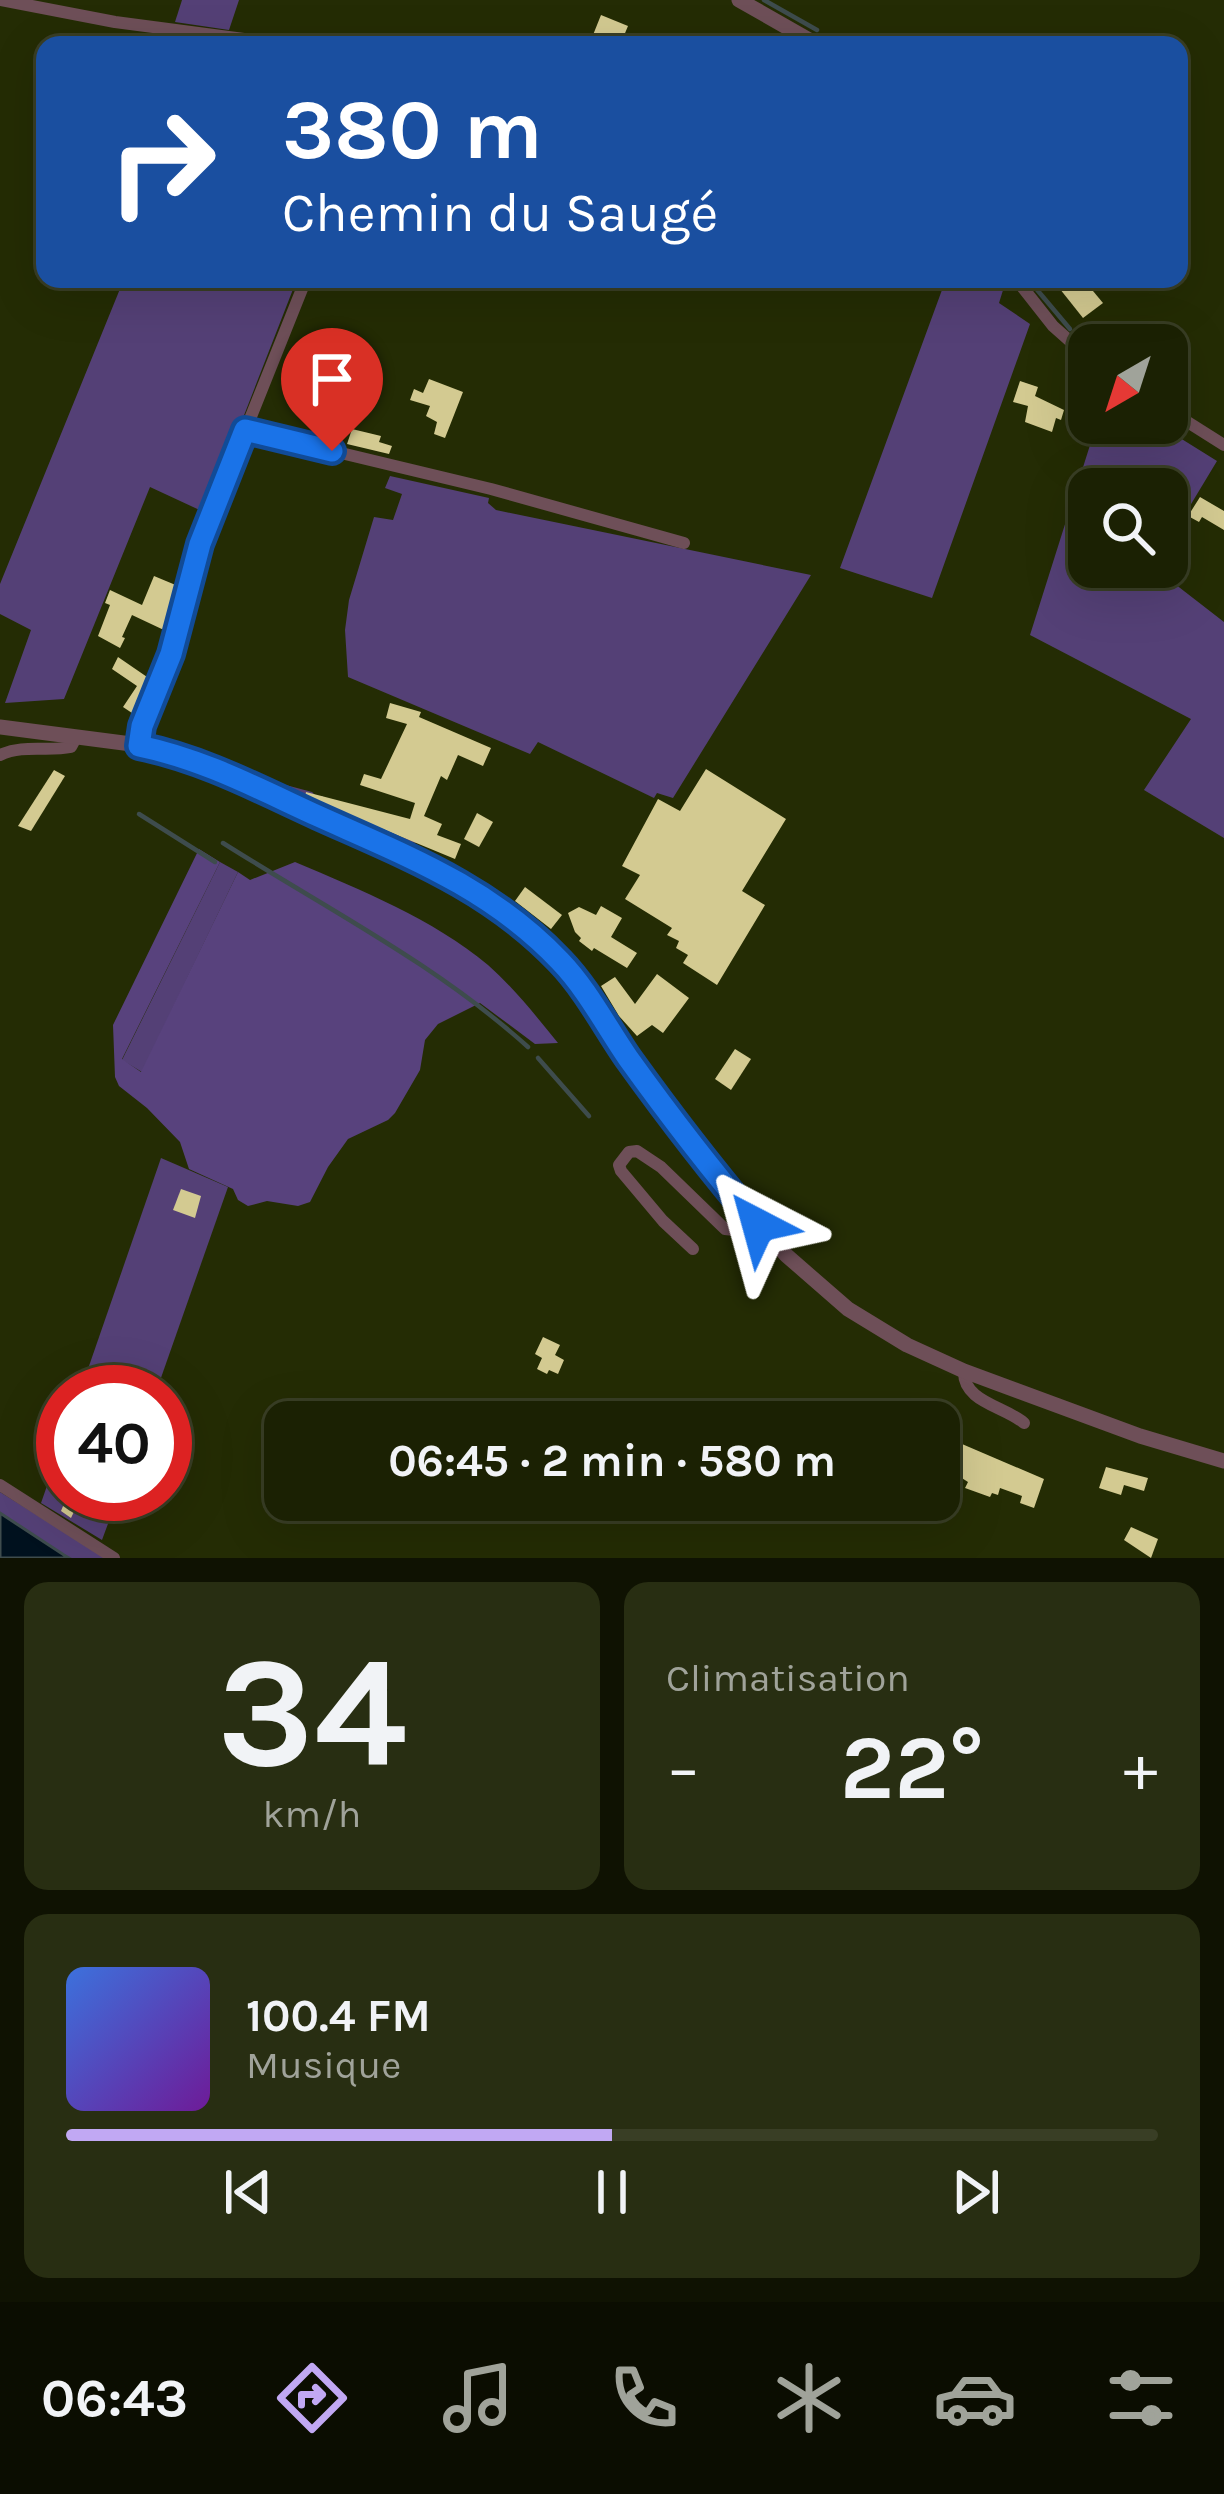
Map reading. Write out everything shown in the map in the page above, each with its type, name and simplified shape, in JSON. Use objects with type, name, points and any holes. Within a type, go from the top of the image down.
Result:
[{"type":"street","points":[[1,0],[223,36]]},
{"type":"street","points":[[739,0],[802,36]]},
{"type":"street","points":[[139,746],[142,726],[171,654],[200,544],[302,288]]},
{"type":"street","points":[[1023,288],[1068,339]]},
{"type":"street","points":[[1188,423],[1224,446]]},
{"type":"street","points":[[245,430],[491,489],[684,543]]},
{"type":"street","points":[[0,727],[179,754],[446,874],[506,911],[542,943],[577,981],[653,1092],[758,1225],[848,1309],[907,1346],[964,1371],[1140,1436],[1224,1461]]},
{"type":"street","points":[[0,754],[29,747],[63,749],[71,747],[77,736]]},
{"type":"street","points":[[693,1250],[621,1171],[619,1165],[628,1152],[638,1151],[649,1158],[725,1229],[742,1231],[758,1225]]},
{"type":"street","points":[[964,1371],[964,1383],[972,1394],[1024,1423]]},
{"type":"street","points":[[0,1485],[114,1558]]},
{"type":"shaded area","points":[[182,0],[239,0],[229,30],[175,22]]},
{"type":"shaded area","points":[[120,288],[294,288],[206,513],[150,487],[64,699],[5,703],[31,630],[0,614],[0,584]]},
{"type":"shaded area","points":[[943,288],[1004,288],[999,303],[1030,324],[932,598],[840,568]]},
{"type":"shaded area","points":[[1188,443],[1217,461],[1188,509],[1188,468],[1083,468],[1090,444]]},
{"type":"shaded area","points":[[390,476],[489,498],[496,510],[811,575],[673,798],[657,793],[654,798],[538,742],[530,754],[348,677],[345,630],[349,600],[374,517],[393,520],[402,494],[385,488]]},
{"type":"shaded area","points":[[1068,515],[1068,588],[1180,588],[1224,622],[1224,838],[1144,790],[1191,719],[1030,635]]},
{"type":"shaded area","points":[[241,773],[323,796],[325,808],[418,843],[375,835]]},
{"type":"shaded area","points":[[199,849],[220,862],[122,1059],[141,1072],[238,872],[250,880],[295,862],[444,933],[507,983],[558,1043],[535,1044],[480,1003],[438,1024],[425,1040],[420,1070],[395,1113],[348,1139],[310,1202],[298,1206],[267,1201],[248,1206],[233,1189],[189,1169],[180,1142],[115,1077],[113,1025]]},
{"type":"shaded area","points":[[220,862],[238,872],[142,1072],[122,1060]]},
{"type":"shaded area","points":[[161,1158],[228,1187],[165,1365],[89,1365]]},
{"type":"shaded area","points":[[0,1492],[36,1514],[36,1521],[47,1521],[106,1558],[69,1558],[0,1513]]},
{"type":"shaded area","points":[[71,1521],[109,1521],[102,1540]]},
{"type":"water","points":[[0,1513],[64,1555],[69,1558],[0,1558]]},
{"type":"building","points":[[601,15],[628,26],[624,36],[593,36]]},
{"type":"building","points":[[1059,288],[1090,288],[1103,303],[1083,318]]},
{"type":"building","points":[[429,379],[463,392],[445,438],[434,434],[437,422],[426,416],[430,406],[410,400],[414,389],[423,393]]},
{"type":"building","points":[[1020,381],[1038,387],[1035,396],[1064,410],[1052,432],[1025,422],[1028,406],[1013,402]]},
{"type":"building","points":[[327,400],[349,409],[341,430],[312,417],[318,402],[325,405]]},
{"type":"building","points":[[352,429],[381,436],[379,442],[392,446],[389,454],[347,444]]},
{"type":"building","points":[[1200,497],[1224,511],[1224,530],[1202,517],[1199,522],[1188,516]]},
{"type":"building","points":[[154,576],[178,586],[166,631],[132,615],[120,648],[98,636],[110,605],[105,603],[110,590],[142,605]]},
{"type":"building","points":[[118,657],[150,679],[135,715],[123,707],[137,686],[112,669]]},
{"type":"building","points":[[390,703],[421,712],[419,717],[491,748],[483,766],[458,755],[447,780],[441,776],[424,816],[442,824],[437,835],[461,844],[455,859],[305,797],[306,792],[410,819],[415,803],[360,785],[364,774],[381,779],[407,724],[386,718]]},
{"type":"building","points":[[706,769],[786,819],[742,891],[765,905],[717,985],[683,963],[688,955],[676,948],[679,941],[667,935],[672,928],[625,899],[640,875],[622,866],[658,799],[680,811]]},
{"type":"building","points":[[54,770],[65,776],[31,831],[18,826]]},
{"type":"building","points":[[477,813],[493,822],[479,847],[464,839]]},
{"type":"building","points":[[525,887],[562,915],[551,929],[515,901]]},
{"type":"building","points":[[601,906],[622,918],[611,937],[637,953],[627,968],[592,951],[575,932],[568,913],[579,907],[596,915]]},
{"type":"building","points":[[657,974],[689,998],[663,1033],[652,1025],[637,1036],[601,986],[615,977],[635,1004]]},
{"type":"building","points":[[735,1049],[751,1059],[731,1090],[715,1079]]},
{"type":"building","points":[[181,1189],[201,1196],[195,1218],[173,1210]]},
{"type":"building","points":[[543,1337],[560,1345],[555,1355],[564,1360],[558,1374],[537,1369],[542,1358],[535,1354]]},
{"type":"building","points":[[960,1443],[1044,1479],[1034,1508],[1020,1503],[1022,1496],[1000,1488],[998,1495],[990,1497],[965,1488],[968,1482],[960,1477]]},
{"type":"building","points":[[1106,1467],[1148,1478],[1144,1491],[1124,1485],[1121,1495],[1099,1488]]},
{"type":"building","points":[[1131,1527],[1158,1539],[1151,1558],[1124,1540]]},
{"type":"waterway","points":[[764,0],[817,30]]},
{"type":"waterway","points":[[1036,288],[1068,327]]},
{"type":"waterway","points":[[139,814],[215,862]]},
{"type":"waterway","points":[[223,843],[418,963],[528,1047]]},
{"type":"waterway","points":[[538,1058],[589,1116]]},
{"type":"route","points":[[332,451],[245,430],[200,544],[171,654],[142,726],[139,746],[179,754],[221,771],[446,874],[506,911],[577,981],[687,1138],[758,1225]]}]
